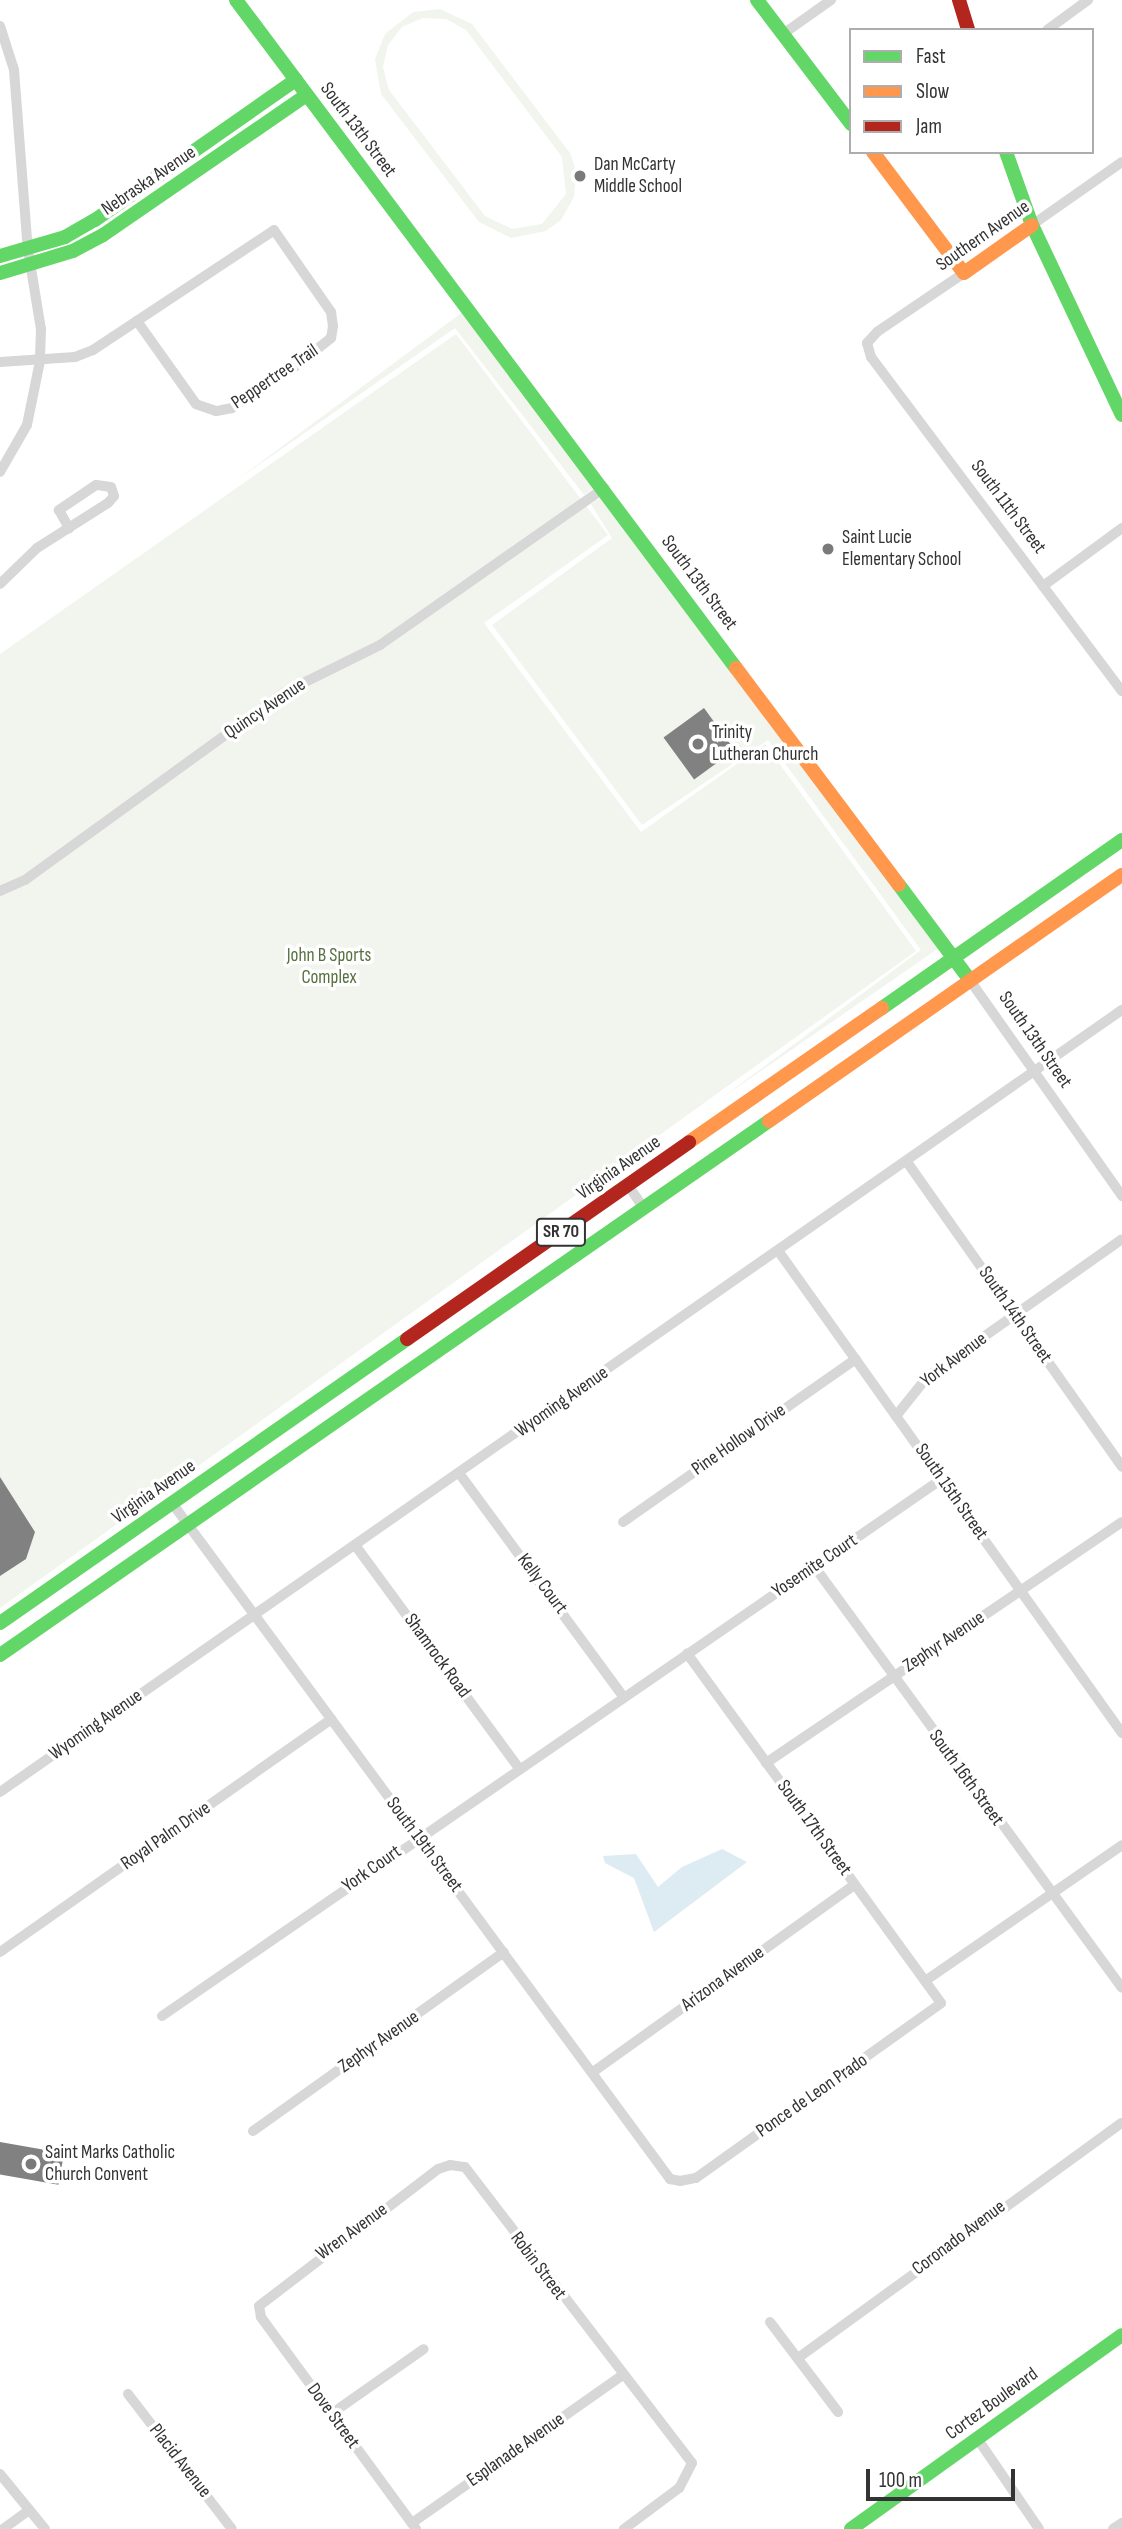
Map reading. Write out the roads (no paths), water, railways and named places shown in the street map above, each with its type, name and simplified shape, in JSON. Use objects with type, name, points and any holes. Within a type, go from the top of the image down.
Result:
[{"type":"street","name":"South 13th Street","points":[[236,0],[969,979],[1122,1196]]},
{"type":"street","points":[[757,0],[849,121]]},
{"type":"street","points":[[783,34],[831,0]]},
{"type":"street","points":[[958,0],[967,28]]},
{"type":"street","points":[[1050,28],[1088,0]]},
{"type":"street","points":[[0,26],[14,70],[40,361],[27,425],[0,472]]},
{"type":"street","name":"Nebraska Avenue","points":[[0,256],[65,237],[136,194],[296,80]]},
{"type":"street","name":"Nebraska Avenue","points":[[0,272],[30,266],[73,251],[146,208],[307,94]]},
{"type":"street","points":[[225,130],[236,145]]},
{"type":"street","points":[[875,154],[964,272]]},
{"type":"street","points":[[1007,154],[1032,225],[1122,415]]},
{"type":"street","name":"Southern Avenue","points":[[867,343],[1122,162]]},
{"type":"street","points":[[136,194],[146,208]]},
{"type":"street","name":"Peppertree Trail","points":[[0,362],[40,361],[93,350],[274,230],[331,312],[333,326],[331,338],[292,369],[232,408],[216,411],[196,404],[137,321]]},
{"type":"street","name":"South 11th Street","points":[[867,343],[871,358],[1122,691]]},
{"type":"street","points":[[0,584],[37,548],[69,528],[107,503],[114,496],[111,487],[96,485],[59,510],[69,528]]},
{"type":"street","name":"Quincy Avenue","points":[[0,891],[25,880],[285,692],[380,645],[604,488]]},
{"type":"street","points":[[1043,586],[1122,528]]},
{"type":"street","name":"Virginia Avenue","points":[[0,1623],[1122,840]]},
{"type":"street","name":"SR 70","points":[[0,1655],[1122,875]]},
{"type":"street","name":"Wyoming Avenue","points":[[0,1792],[779,1252],[1122,1010]]},
{"type":"street","name":"South 14th Street","points":[[907,1162],[1122,1467]]},
{"type":"street","points":[[628,1185],[643,1208]]},
{"type":"street","name":"York Avenue","points":[[896,1416],[928,1376],[1122,1239]]},
{"type":"street","name":"South 15th Street","points":[[779,1252],[1122,1734]]},
{"type":"street","name":"Pine Hollow Drive","points":[[623,1522],[856,1359]]},
{"type":"street","name":"Kelly Court","points":[[459,1473],[623,1696]]},
{"type":"street","name":"Yosemite Court","points":[[687,1653],[942,1479]]},
{"type":"street","name":"South 19th Street","points":[[172,1503],[190,1523],[670,2179],[680,2181]]},
{"type":"street","name":"Zephyr Avenue","points":[[766,1763],[1122,1522]]},
{"type":"street","name":"Shamrock Road","points":[[355,1545],[518,1767]]},
{"type":"street","name":"South 16th Street","points":[[814,1566],[1049,1895],[1122,1988]]},
{"type":"street","name":"York Court","points":[[162,2016],[418,1836],[687,1653]]},
{"type":"street","name":"South 17th Street","points":[[687,1653],[941,2003]]},
{"type":"street","name":"Royal Palm Drive","points":[[0,1952],[331,1719]]},
{"type":"street","points":[[925,1981],[1122,1845]]},
{"type":"street","name":"Arizona Avenue","points":[[593,2072],[854,1885]]},
{"type":"street","name":"Zephyr Avenue","points":[[253,2131],[504,1952]]},
{"type":"street","name":"Ponce de Leon Prado","points":[[680,2181],[696,2178],[941,2003]]},
{"type":"street","name":"Coronado Avenue","points":[[798,2358],[1122,2123]]},
{"type":"street","name":"Wren Avenue","points":[[259,2306],[427,2176],[450,2165]]},
{"type":"street","name":"Robin Street","points":[[450,2165],[465,2168],[621,2376],[692,2463],[679,2488],[624,2529]]},
{"type":"street","name":"Dove Street","points":[[259,2306],[261,2317],[414,2526]]},
{"type":"street","points":[[770,2322],[838,2412]]},
{"type":"street","name":"Cortez Boulevard","points":[[851,2529],[1122,2335]]},
{"type":"street","points":[[331,2414],[424,2349]]},
{"type":"street","name":"Esplanade Avenue","points":[[414,2526],[621,2376]]},
{"type":"street","name":"Placid Avenue","points":[[128,2394],[232,2529]]},
{"type":"street","points":[[977,2438],[1039,2529]]},
{"type":"street","points":[[0,2474],[44,2529]]},
{"type":"street","points":[[3,2529],[29,2510]]},
{"type":"street","points":[[1113,2529],[1122,2523]]},
{"type":"place","name":"Dan McCarty Middle School","points":[[580,176]]},
{"type":"place","name":"Saint Lucie Elementary School","points":[[828,549]]},
{"type":"place","name":"Trinity Lutheran Church","points":[[698,744]]},
{"type":"place","name":"Saint Marks Catholic Church Convent","points":[[31,2164]]},
{"type":"park label","name":"John B Sports Complex","points":[[329,967]]}]
